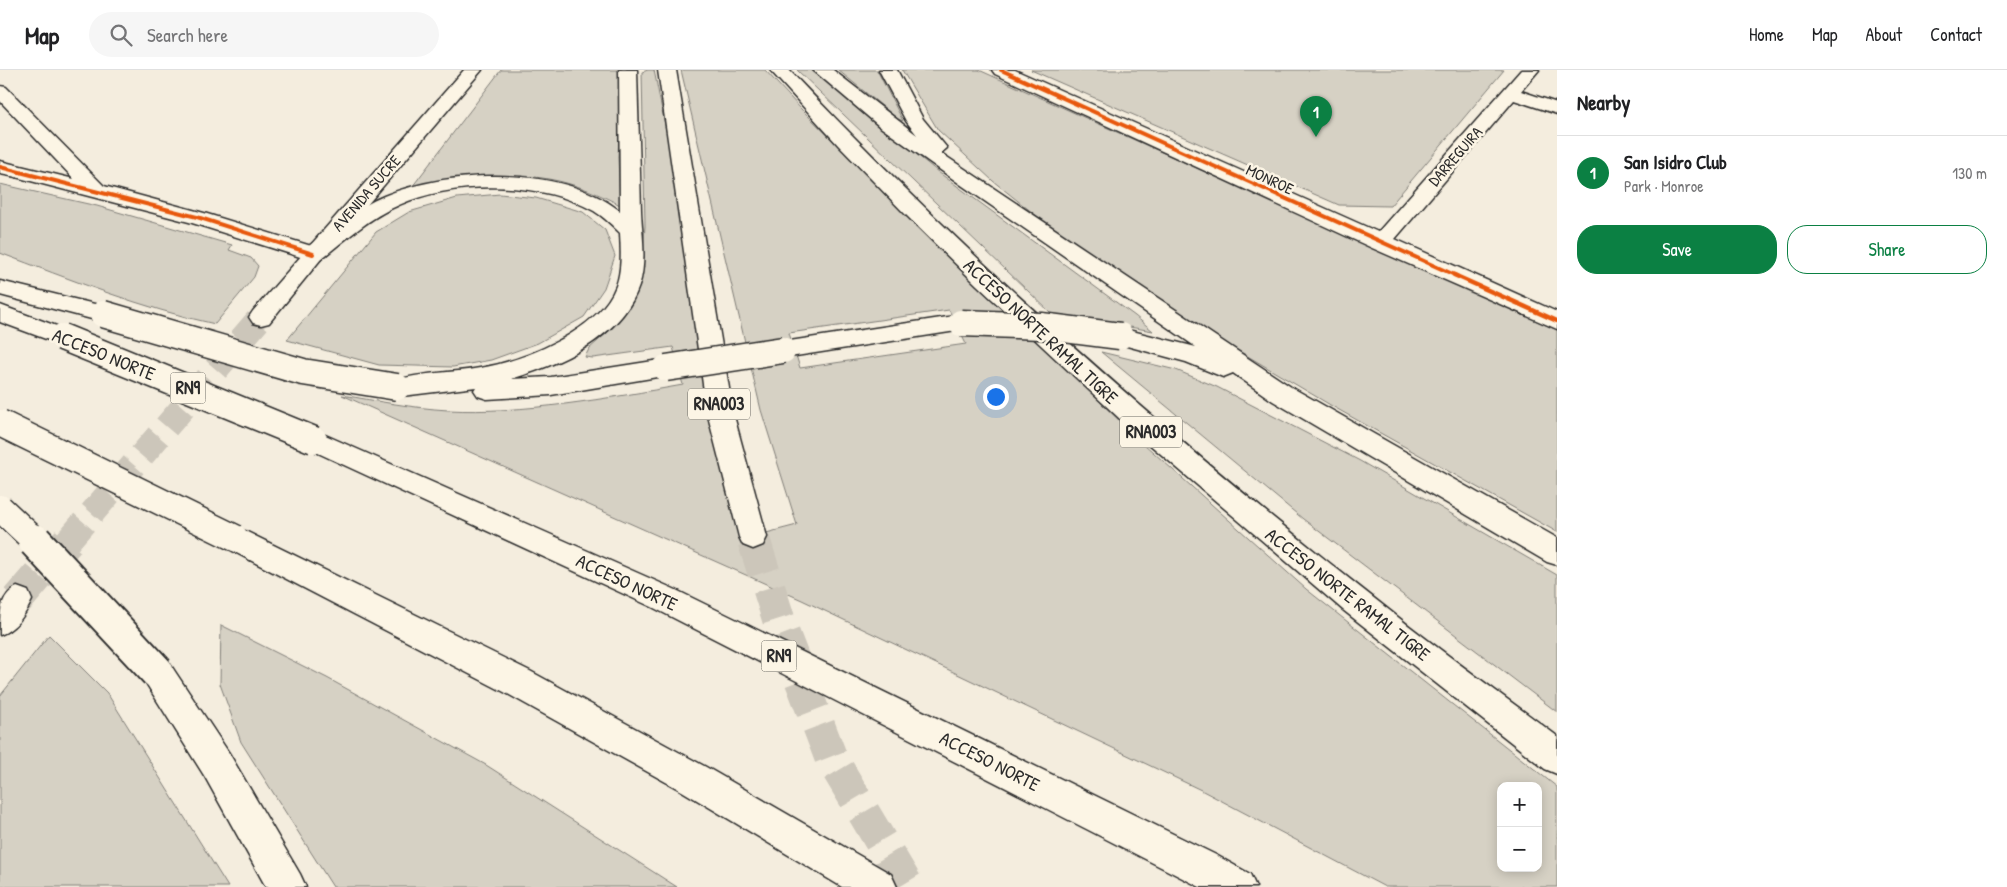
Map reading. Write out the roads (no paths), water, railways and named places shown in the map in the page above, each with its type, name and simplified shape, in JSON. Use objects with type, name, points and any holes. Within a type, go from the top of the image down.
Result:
[{"type":"main road","points":[[453,92],[466,70]]},
{"type":"main road","name":"AVENIDA SUCRE","points":[[261,317],[313,254],[473,70]]},
{"type":"main road","points":[[399,387],[472,380],[515,370],[553,356],[589,334],[613,310],[627,287],[633,262],[628,70]]},
{"type":"main road","name":"RNA003","points":[[667,70],[720,412],[753,536]]},
{"type":"main road","name":"ACCESO NORTE RAMAL TIGRE","points":[[779,70],[836,132],[937,234],[1067,357],[1194,470],[1356,603],[1557,757]]},
{"type":"main road","points":[[822,70],[886,122],[967,180],[1282,394],[1557,553]]},
{"type":"main road","points":[[888,70],[915,121],[931,142],[967,180]]},
{"type":"main road","name":"MONROE","points":[[1001,70],[1380,243],[1557,321]]},
{"type":"main road","name":"DARREGUIRA","points":[[1380,243],[1530,70]]},
{"type":"main road","points":[[0,91],[96,190]]},
{"type":"main road","points":[[1510,93],[1557,109]]},
{"type":"main road","points":[[4,168],[96,190],[264,236],[313,254],[356,221],[392,200],[428,189],[484,182],[532,184],[576,195],[602,207],[631,232]]},
{"type":"main road","points":[[0,288],[103,314],[303,372],[399,387],[475,391],[542,386],[961,323],[1004,323],[1049,326],[1120,336],[1193,355],[1282,394]]},
{"type":"main road","name":"ACCESO NORTE","points":[[0,313],[314,440],[663,598],[1203,868],[1237,887]]},
{"type":"main road","points":[[0,423],[235,538],[518,682],[694,779],[878,887]]},
{"type":"main road","points":[[0,508],[38,544],[157,672],[217,764],[286,887]]},
{"type":"tunnel","points":[[67,542],[261,317]]},
{"type":"tunnel","points":[[753,537],[755,542]]},
{"type":"tunnel","points":[[17,600],[68,541]]},
{"type":"tunnel","points":[[754,541],[783,633],[831,758],[908,887]]},
{"type":"place","name":"San Isidro Club","points":[[1316,137]]}]
